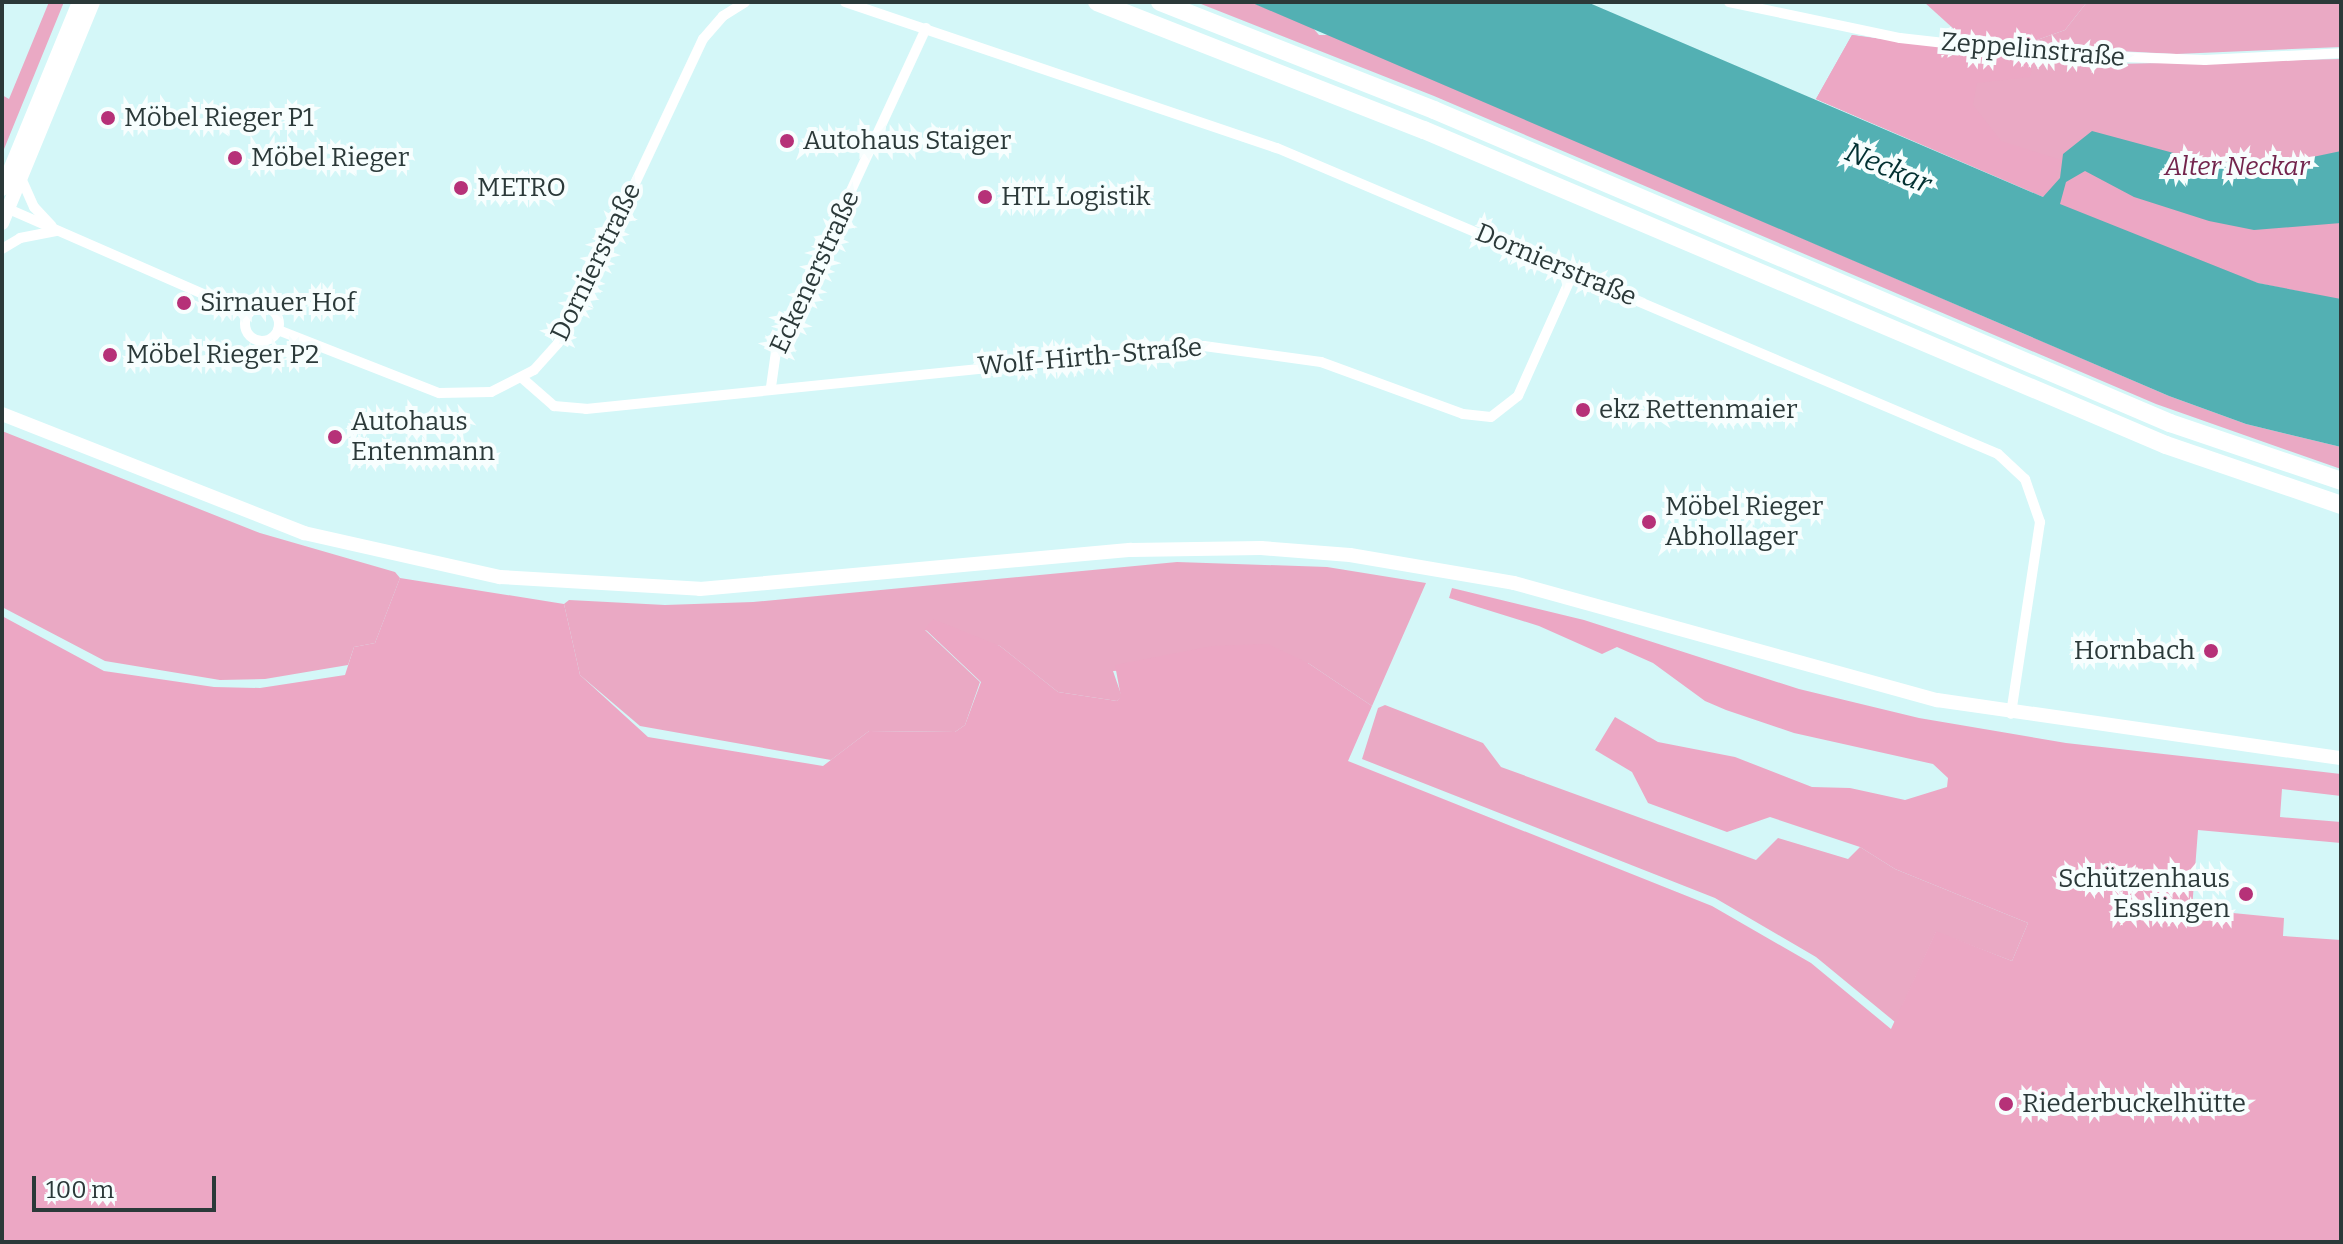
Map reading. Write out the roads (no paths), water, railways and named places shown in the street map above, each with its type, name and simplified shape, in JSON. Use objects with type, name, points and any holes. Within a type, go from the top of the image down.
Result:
[{"type":"highway","points":[[1097,2],[1411,125],[2166,445],[2341,505]]},
{"type":"highway","points":[[1160,2],[1434,110],[2170,423],[2341,481]]},
{"type":"main road","points":[[2,189],[79,2]]},
{"type":"main road","points":[[4,213],[93,2]]},
{"type":"main road","points":[[2,414],[304,533],[408,561],[500,577],[700,589],[1131,550],[1261,548],[1350,555],[1514,583],[1847,678],[2011,714],[2341,758]]},
{"type":"street","name":"Dornierstraße","points":[[278,330],[439,393],[491,392],[522,378],[561,338],[703,39],[723,16],[745,2]]},
{"type":"street","name":"Dornierstraße","points":[[845,2],[1253,139],[1981,445],[2019,472],[2034,497],[2040,522],[2011,714]]},
{"type":"street","name":"Zeppelinstraße","points":[[1729,2],[1900,38],[2042,54],[2205,60],[2341,53]]},
{"type":"street","name":"Eckenerstraße","points":[[771,387],[776,353],[926,28]]},
{"type":"street","points":[[21,178],[34,207],[57,231]]},
{"type":"street","points":[[4,213],[57,231],[203,294]]},
{"type":"street","points":[[2,249],[20,238],[57,231]]},
{"type":"street","name":"Wolf-Hirth-Straße","points":[[522,378],[551,405],[581,409],[1122,351],[1214,347],[1321,362],[1463,414],[1491,417],[1518,396],[1573,273]]},
{"type":"water","name":"Neckar","points":[[1250,2],[1587,2],[2043,197],[2060,178],[2063,154],[2092,131],[2207,162],[2289,162],[2341,151],[2341,223],[2254,230],[2209,221],[2134,197],[2085,171],[2066,182],[2060,204],[2258,283],[2341,299],[2341,447],[2246,424],[2169,396]]},
{"type":"tunnel","points":[[203,294],[248,316]]},
{"type":"place","name":"Möbel Rieger P1","points":[[108,118]]},
{"type":"place","name":"Autohaus Staiger","points":[[787,141]]},
{"type":"place","name":"Möbel Rieger","points":[[235,158]]},
{"type":"place","name":"METRO","points":[[461,188]]},
{"type":"place","name":"HTL Logistik","points":[[985,197]]},
{"type":"place","name":"Sirnauer Hof","points":[[184,303]]},
{"type":"place","name":"Möbel Rieger P2","points":[[110,355]]},
{"type":"place","name":"ekz Rettenmaier","points":[[1583,410]]},
{"type":"place","name":"Autohaus Entenmann","points":[[335,437]]},
{"type":"place","name":"Möbel Rieger Abhollager","points":[[1649,522]]},
{"type":"place","name":"Hornbach","points":[[2211,651]]},
{"type":"place","name":"Schützenhaus Esslingen","points":[[2246,894]]},
{"type":"place","name":"Riederbuckelhütte","points":[[2006,1104]]},
{"type":"park label","name":"Alter Neckar","points":[[2237,167]]}]
